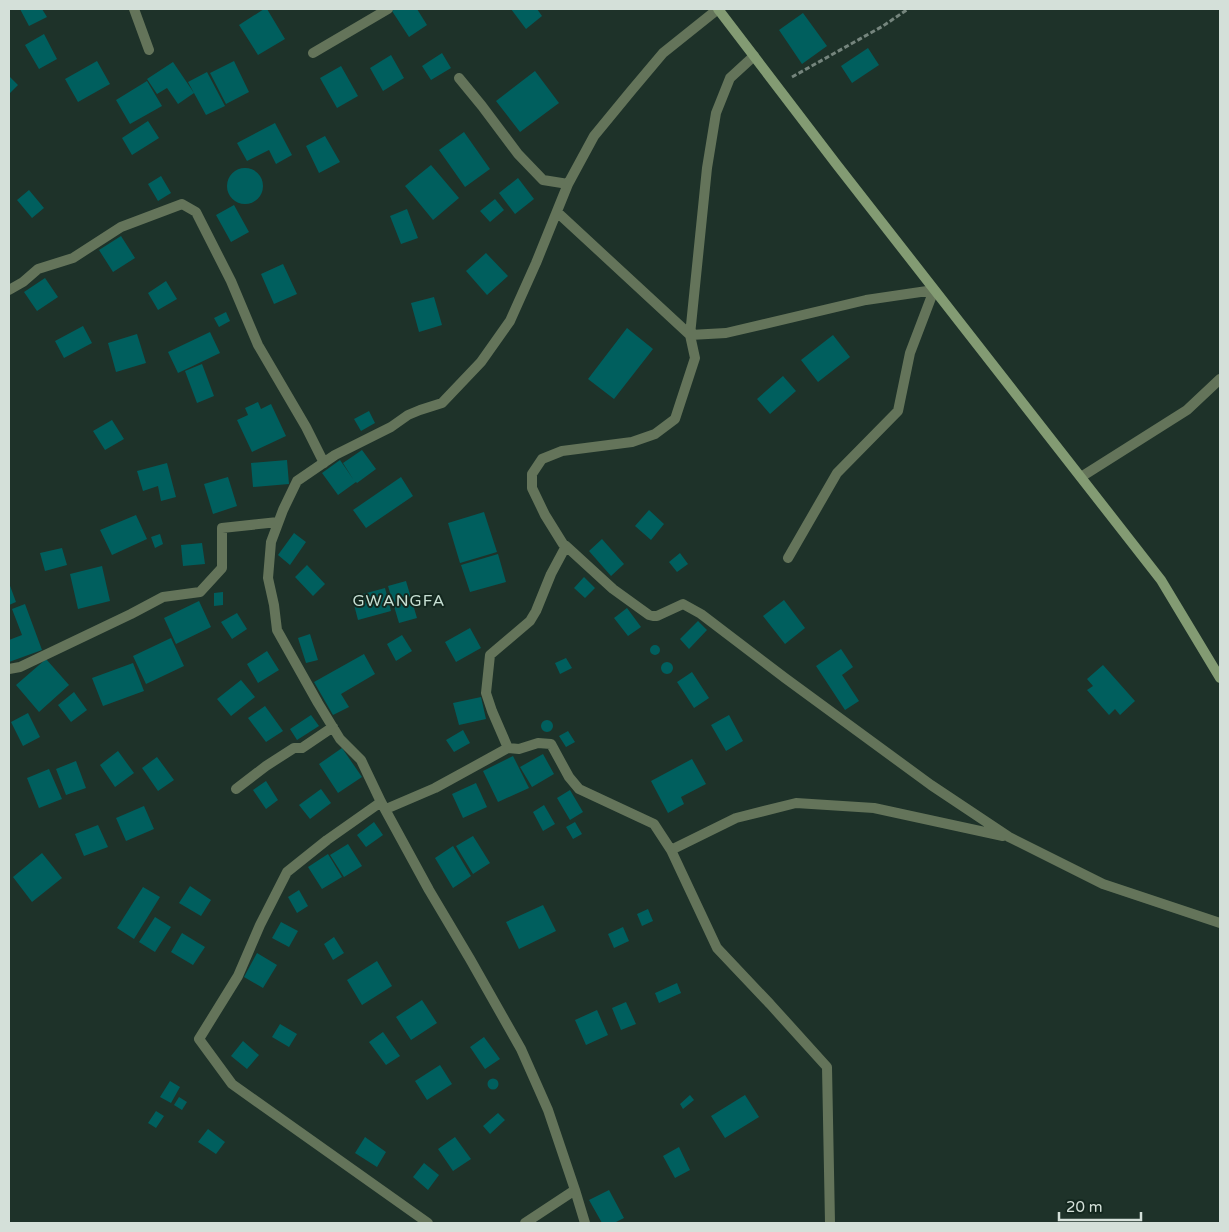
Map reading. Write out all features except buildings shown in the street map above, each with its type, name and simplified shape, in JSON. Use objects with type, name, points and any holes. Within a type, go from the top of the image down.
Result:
[{"type":"street","points":[[134,9],[149,50]]},
{"type":"street","points":[[313,53],[388,9]]},
{"type":"street","points":[[585,1223],[548,1110],[521,1049],[429,890],[362,760],[340,739],[277,630],[268,578],[271,542],[296,480],[335,455],[391,427],[408,415],[442,403],[481,362],[510,321],[536,264],[568,184],[594,136],[663,53],[718,9],[837,166],[1161,580],[1220,678]]},
{"type":"street","points":[[754,56],[730,78],[716,113],[707,168],[690,335],[695,358],[675,419],[655,434],[632,442],[562,451],[542,460],[532,474],[532,488],[545,515],[563,544],[613,589],[649,615],[657,616],[683,604],[700,614],[931,785],[1009,837],[1103,884],[1220,924]]},
{"type":"street","points":[[459,78],[518,154],[543,180],[568,184]]},
{"type":"street","points":[[9,290],[38,269],[73,258],[121,227],[182,204],[196,212],[231,281],[258,344],[324,462]]},
{"type":"street","points":[[557,212],[690,335],[726,333],[866,300],[934,290]]},
{"type":"street","points":[[788,558],[837,473],[898,412],[910,353],[934,290]]},
{"type":"street","points":[[1081,477],[1186,410],[1220,380]]},
{"type":"street","points":[[9,669],[20,667],[91,634],[163,596],[200,592],[222,568],[222,528],[278,522]]},
{"type":"street","points":[[508,748],[486,693],[490,656],[530,621],[566,546]]},
{"type":"street","points":[[236,789],[294,748],[302,748],[333,727]]},
{"type":"street","points":[[428,1223],[232,1084],[199,1039],[238,976],[260,925],[287,872],[326,840],[384,805],[435,788],[508,748],[519,749],[538,743],[551,744],[569,777],[579,789],[654,824],[671,850],[717,948],[827,1067],[830,1223]]},
{"type":"street","points":[[671,850],[736,818],[796,803],[874,808],[1009,837]]},
{"type":"street","points":[[525,1223],[575,1190]]},
{"type":"path","points":[[776,86],[883,26],[908,9]]},
{"type":"district","name":"GWANGFA","points":[[399,601]]}]
